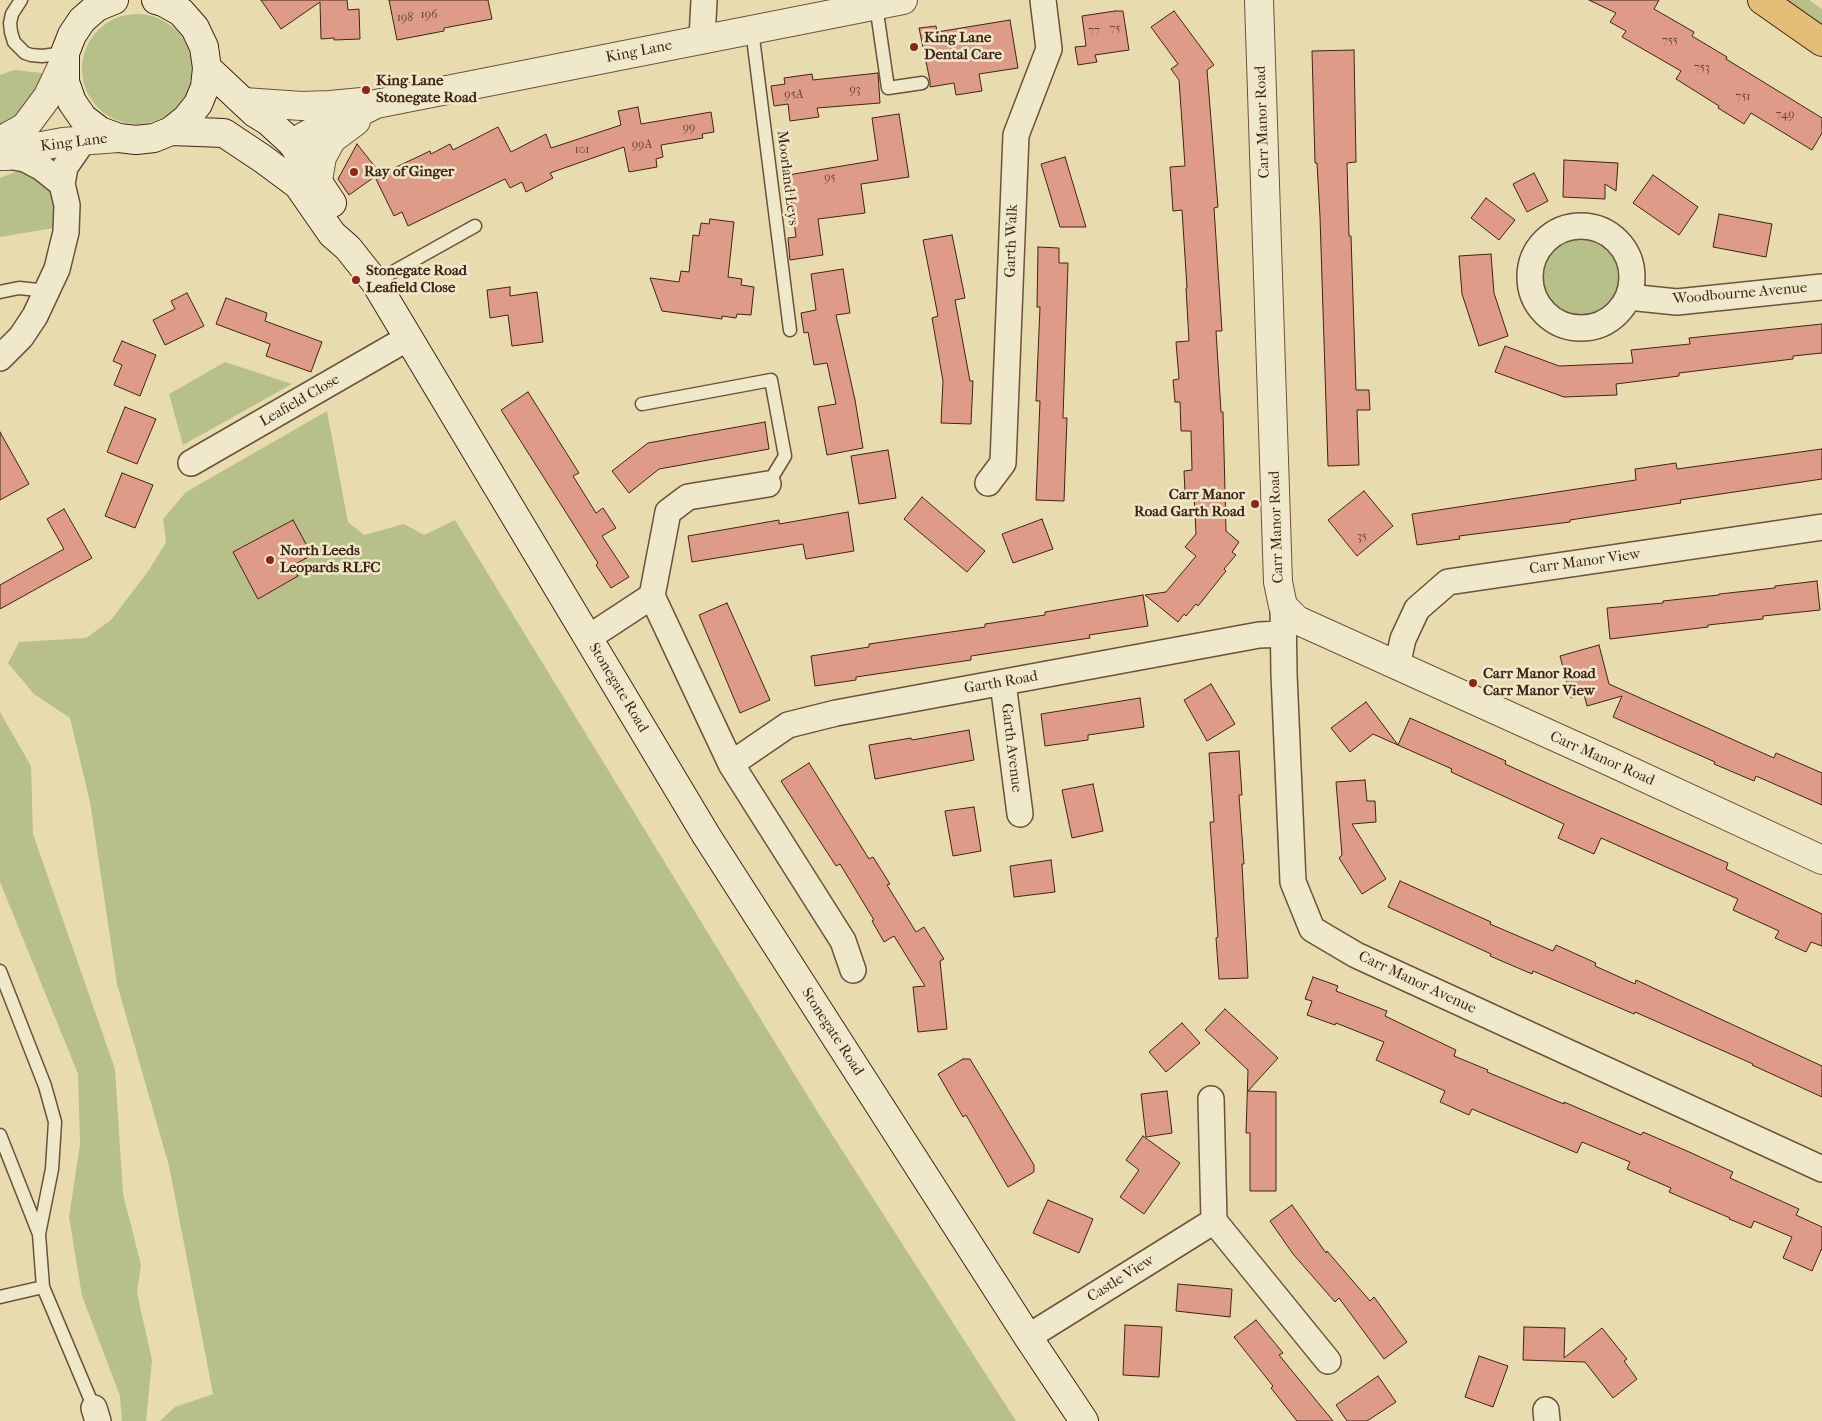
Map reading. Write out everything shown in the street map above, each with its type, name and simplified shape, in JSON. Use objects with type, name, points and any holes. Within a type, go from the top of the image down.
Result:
[{"type":"highway","points":[[1762,0],[1822,42]]},
{"type":"street","points":[[64,57],[65,82],[72,102],[83,118],[94,127],[119,138],[136,140],[154,138],[171,131],[186,120],[198,104],[204,87],[207,68],[204,47],[195,28],[181,12],[160,0]]},
{"type":"street","points":[[702,40],[704,0]]},
{"type":"street","name":"King Lane","points":[[263,158],[280,154],[292,143],[314,131],[376,104],[903,0]]},
{"type":"street","name":"Garth Walk","points":[[988,483],[1003,463],[1016,135],[1049,49],[1043,0]]},
{"type":"street","name":"Carr Manor Road","points":[[1259,0],[1278,582],[1283,606],[1297,620],[1822,860]]},
{"type":"street","name":"King Lane","points":[[3,151],[25,127],[48,96],[72,35],[82,20],[104,2]]},
{"type":"street","points":[[207,68],[255,113],[268,121],[292,143],[347,227],[348,248]]},
{"type":"street","name":"King Lane","points":[[244,102],[302,106],[359,101],[376,104]]},
{"type":"street","name":"King Lane","points":[[318,180],[322,156],[332,139],[376,104]]},
{"type":"street","name":"Stonegate Road","points":[[171,131],[224,133],[263,158],[298,185],[332,234],[348,248],[375,282],[706,835],[1028,1337],[1084,1421]]},
{"type":"street","name":"King Lane","points":[[3,151],[63,142],[119,138]]},
{"type":"street","points":[[0,358],[21,337],[35,316],[57,269],[66,232],[67,205],[62,184],[66,167],[83,141]]},
{"type":"street","points":[[3,151],[42,168],[62,184]]},
{"type":"street","points":[[1586,226],[1609,234],[1626,252],[1632,270],[1628,297],[1618,313],[1598,326],[1572,328],[1552,320],[1536,302],[1529,275],[1540,247],[1558,231],[1586,226]]},
{"type":"street","name":"Woodbourne Avenue","points":[[1628,297],[1677,302],[1822,287]]},
{"type":"street","name":"Leafield Close","points":[[191,463],[408,338]]},
{"type":"street","points":[[768,484],[688,497],[668,512],[652,596],[731,764],[842,941],[853,970]]},
{"type":"street","name":"Carr Manor View","points":[[1397,666],[1403,640],[1417,609],[1448,582],[1822,527]]},
{"type":"street","name":"Stonegate Road","points":[[588,638],[652,596]]},
{"type":"street","name":"Carr Manor Avenue","points":[[1283,606],[1284,684],[1293,882],[1312,929],[1356,954],[1822,1169]]},
{"type":"street","name":"Garth Road","points":[[731,764],[788,725],[836,713],[1259,635],[1283,634]]},
{"type":"street","name":"Garth Avenue","points":[[1003,683],[1020,814]]},
{"type":"street","points":[[1211,1099],[1214,1221],[1328,1361]]},
{"type":"street","name":"Castle View","points":[[1028,1337],[1214,1221]]},
{"type":"lane","points":[[22,0],[12,14],[10,23],[14,42],[25,53],[31,55],[64,57]]},
{"type":"lane","points":[[876,5],[888,88],[922,83]]},
{"type":"lane","name":"Moorland Leys","points":[[752,30],[790,330]]},
{"type":"lane","points":[[375,282],[475,226]]},
{"type":"lane","points":[[0,292],[18,288],[48,291]]},
{"type":"lane","points":[[642,404],[771,380],[785,456],[768,484]]},
{"type":"lane","points":[[0,971],[45,1086],[54,1122],[52,1169],[40,1234],[43,1287],[96,1414]]},
{"type":"lane","points":[[0,1135],[40,1234]]},
{"type":"lane","points":[[0,1298],[43,1287]]},
{"type":"green space","points":[[1787,0],[1809,0],[1822,9],[1822,24]]},
{"type":"green space","points":[[137,14],[158,18],[176,30],[188,48],[192,69],[188,90],[176,108],[158,120],[137,124],[116,120],[98,108],[86,90],[82,69],[86,48],[98,30],[116,18]]},
{"type":"green space","points":[[14,70],[42,73],[36,91],[25,112],[0,131],[0,75]]},
{"type":"green space","points":[[23,169],[30,170],[54,194],[54,228],[0,237],[0,178]]},
{"type":"green space","points":[[1573,237],[1589,237],[1610,248],[1621,269],[1621,285],[1610,306],[1589,317],[1573,317],[1559,311],[1547,299],[1541,285],[1541,269],[1547,255],[1559,243]]},
{"type":"green space","points":[[225,362],[292,384],[183,445],[169,394]]},
{"type":"green space","points":[[327,411],[348,522],[364,535],[404,524],[424,535],[455,520],[817,1111],[1016,1421],[160,1421],[175,1407],[213,1394],[169,1166],[117,984],[90,802],[70,718],[34,694],[8,663],[19,642],[86,638],[111,620],[149,570],[166,542],[163,519],[186,492]]},
{"type":"green space","points":[[0,712],[31,766],[33,834],[115,1069],[123,1194],[141,1265],[137,1293],[152,1360],[146,1421],[122,1421],[120,1396],[82,1296],[69,1217],[80,1144],[78,1074],[0,882]]},
{"type":"building","points":[[261,0],[347,0],[348,10],[359,9],[360,39],[321,39],[320,2],[281,29]]},
{"type":"building","points":[[389,0],[488,0],[492,19],[444,28],[444,31],[397,40]]},
{"type":"building","points":[[1589,0],[1659,0],[1654,9],[1694,32],[1692,36],[1727,57],[1726,59],[1822,118],[1822,133],[1812,150],[1751,113],[1744,124],[1718,108],[1719,106],[1676,79],[1681,71],[1622,37],[1626,31],[1610,22],[1616,13]]},
{"type":"building","points":[[1123,11],[1129,50],[1095,55],[1097,62],[1078,65],[1075,47],[1086,46],[1082,16]]},
{"type":"building","points":[[1174,11],[1214,65],[1207,70],[1218,207],[1214,208],[1222,331],[1216,331],[1221,412],[1223,412],[1226,531],[1239,542],[1232,552],[1236,555],[1224,569],[1226,571],[1198,606],[1196,604],[1178,622],[1145,595],[1166,592],[1196,556],[1185,547],[1196,534],[1194,492],[1185,493],[1184,471],[1192,470],[1191,431],[1181,431],[1180,402],[1175,402],[1173,380],[1179,379],[1176,342],[1189,341],[1182,210],[1173,211],[1170,167],[1185,166],[1179,80],[1171,69],[1178,64],[1151,27]]},
{"type":"building","points":[[1010,20],[1018,68],[979,74],[982,91],[956,95],[954,83],[930,87],[919,28],[936,26],[937,32]]},
{"type":"building","points":[[1354,50],[1356,162],[1347,163],[1349,236],[1351,236],[1356,390],[1369,390],[1370,410],[1357,410],[1359,465],[1328,466],[1320,217],[1317,163],[1315,163],[1312,51]]},
{"type":"building","points":[[878,73],[880,103],[817,108],[819,117],[790,121],[788,104],[774,106],[771,86],[785,84],[784,78],[812,74],[813,80]]},
{"type":"building","points":[[638,107],[641,124],[711,112],[714,132],[702,134],[703,138],[661,145],[663,157],[656,159],[657,167],[629,172],[624,147],[550,173],[553,178],[526,192],[522,182],[510,188],[505,179],[408,226],[402,212],[394,216],[375,177],[430,151],[431,154],[450,144],[453,150],[498,127],[511,152],[546,134],[551,148],[621,125],[618,111]]},
{"type":"building","points":[[899,114],[909,177],[861,184],[865,213],[818,219],[823,255],[790,260],[788,238],[796,237],[788,175],[878,160],[872,118]]},
{"type":"building","name":"Ray of Ginger","points":[[357,144],[380,173],[349,195],[338,179]]},
{"type":"building","points":[[1065,157],[1086,227],[1060,227],[1041,164]]},
{"type":"building","points":[[1564,160],[1618,163],[1616,191],[1605,184],[1605,199],[1563,197]]},
{"type":"building","points":[[1534,173],[1548,201],[1527,212],[1513,184]]},
{"type":"building","points":[[1653,175],[1698,207],[1679,235],[1633,203]]},
{"type":"building","points":[[1486,198],[1515,220],[1499,240],[1471,218]]},
{"type":"building","points":[[1719,214],[1772,224],[1766,257],[1713,247]]},
{"type":"building","points":[[710,219],[734,222],[728,277],[742,279],[741,285],[754,287],[751,315],[737,314],[736,318],[722,316],[722,319],[662,311],[650,278],[679,282],[681,271],[689,272],[693,235],[699,236],[701,223],[709,224]]},
{"type":"building","points":[[952,235],[965,298],[955,300],[970,381],[973,381],[971,424],[941,423],[943,381],[932,318],[938,316],[923,240]]},
{"type":"building","points":[[1038,247],[1059,248],[1059,263],[1068,263],[1063,418],[1067,418],[1064,501],[1036,500],[1040,401],[1036,401],[1040,307],[1037,307]]},
{"type":"building","points":[[1491,254],[1494,293],[1508,336],[1479,346],[1462,294],[1459,256]]},
{"type":"building","points":[[843,269],[850,313],[836,315],[855,400],[863,448],[827,455],[818,407],[836,404],[827,363],[814,365],[808,332],[804,333],[801,313],[816,310],[811,274]]},
{"type":"building","points":[[510,287],[510,296],[537,292],[543,342],[512,346],[508,315],[490,318],[487,290]]},
{"type":"building","points":[[187,293],[204,326],[165,345],[153,320],[175,309],[171,301]]},
{"type":"building","points":[[226,298],[267,313],[265,321],[322,342],[311,372],[266,356],[270,344],[216,324]]},
{"type":"building","points":[[1822,324],[1822,353],[1793,356],[1793,359],[1679,373],[1679,376],[1616,384],[1617,395],[1564,397],[1495,372],[1505,346],[1559,366],[1633,363],[1631,350],[1690,344],[1689,338]]},
{"type":"building","points":[[122,341],[156,355],[140,396],[114,385],[122,365],[113,361]]},
{"type":"building","points":[[528,392],[579,473],[573,476],[596,513],[603,508],[616,528],[602,536],[629,577],[611,588],[596,565],[598,563],[501,410]]},
{"type":"building","points":[[125,407],[156,419],[137,464],[107,452]]},
{"type":"building","points":[[765,422],[769,449],[659,469],[629,493],[612,471],[648,443]]},
{"type":"building","points":[[0,432],[29,484],[0,500]]},
{"type":"building","points":[[1822,449],[1822,479],[1680,500],[1681,503],[1570,520],[1570,522],[1459,536],[1460,539],[1417,545],[1412,514],[1636,480],[1635,469],[1676,463],[1677,469]]},
{"type":"building","points":[[888,450],[896,498],[859,504],[851,456]]},
{"type":"building","points":[[122,473],[153,485],[135,528],[105,516]]},
{"type":"building","points":[[1364,491],[1393,526],[1357,556],[1328,520]]},
{"type":"building","points":[[922,497],[985,551],[967,572],[904,519]]},
{"type":"building","points":[[64,509],[92,558],[0,609],[0,585],[64,549],[47,519]]},
{"type":"building","points":[[848,512],[854,551],[806,559],[803,544],[692,562],[688,536],[779,520],[779,524]]},
{"type":"building","points":[[1042,519],[1053,549],[1013,563],[1002,534]]},
{"type":"building","name":"North Leeds Leopards RLFC","points":[[293,520],[312,555],[292,566],[298,576],[258,599],[233,552]]},
{"type":"building","points":[[1817,581],[1820,610],[1763,616],[1763,619],[1610,639],[1607,608],[1663,603],[1663,601],[1775,588],[1775,586]]},
{"type":"building","points":[[1143,595],[1148,626],[1089,635],[1090,638],[971,656],[971,660],[856,677],[856,680],[815,686],[811,656],[869,647],[869,644],[985,627],[985,624],[1045,615],[1045,612]]},
{"type":"building","points":[[727,603],[770,700],[740,713],[699,615]]},
{"type":"building","points":[[1599,645],[1609,684],[1774,758],[1776,753],[1822,773],[1822,805],[1756,776],[1754,781],[1613,717],[1622,696],[1587,706],[1584,694],[1571,698],[1560,656]]},
{"type":"building","points":[[1211,684],[1235,724],[1207,741],[1184,700]]},
{"type":"building","points":[[1140,698],[1144,727],[1088,735],[1088,740],[1045,746],[1041,714]]},
{"type":"building","points":[[1366,702],[1398,745],[1410,718],[1506,761],[1505,764],[1728,863],[1726,869],[1822,914],[1822,946],[1811,942],[1806,952],[1775,938],[1779,931],[1733,910],[1738,899],[1601,838],[1594,854],[1558,838],[1564,824],[1451,772],[1452,769],[1373,734],[1350,752],[1331,728]]},
{"type":"building","points":[[969,730],[974,760],[875,779],[869,745]]},
{"type":"building","points":[[1239,751],[1242,795],[1239,795],[1244,864],[1242,864],[1248,978],[1219,979],[1210,822],[1214,822],[1209,753]]},
{"type":"building","points":[[809,763],[869,859],[873,857],[890,884],[887,885],[916,932],[924,927],[944,959],[940,961],[947,1029],[918,1032],[913,987],[925,986],[894,936],[884,942],[872,921],[874,920],[840,864],[836,866],[781,781]]},
{"type":"building","points":[[1365,780],[1367,801],[1375,801],[1376,822],[1352,824],[1386,879],[1362,894],[1339,858],[1342,855],[1336,782]]},
{"type":"building","points":[[1093,784],[1103,831],[1072,838],[1062,790]]},
{"type":"building","points":[[974,807],[981,851],[953,856],[945,811]]},
{"type":"building","points":[[1051,860],[1055,892],[1014,897],[1010,866]]},
{"type":"building","points":[[1400,881],[1491,922],[1490,924],[1553,951],[1556,945],[1596,963],[1595,966],[1635,984],[1636,980],[1822,1066],[1822,1097],[1635,1012],[1634,1014],[1533,971],[1532,974],[1490,956],[1491,954],[1388,907]]},
{"type":"building","points":[[1313,977],[1338,986],[1336,991],[1387,1011],[1385,1016],[1456,1050],[1454,1056],[1488,1070],[1487,1072],[1641,1135],[1643,1132],[1687,1151],[1733,1172],[1730,1178],[1799,1209],[1796,1215],[1822,1227],[1822,1248],[1812,1271],[1783,1258],[1792,1237],[1754,1221],[1751,1228],[1669,1192],[1671,1188],[1627,1169],[1630,1162],[1582,1142],[1577,1153],[1472,1109],[1469,1115],[1440,1102],[1445,1091],[1376,1060],[1384,1042],[1336,1023],[1335,1025],[1307,1015],[1312,1001],[1305,999]]},
{"type":"building","points":[[1225,1009],[1278,1058],[1248,1091],[1276,1092],[1276,1191],[1250,1191],[1250,1133],[1246,1133],[1248,1070],[1205,1030]]},
{"type":"building","points":[[1182,1023],[1200,1043],[1166,1072],[1149,1052]]},
{"type":"building","points":[[963,1059],[970,1059],[1034,1165],[1034,1172],[1008,1187],[966,1115],[963,1117],[938,1074]]},
{"type":"building","points":[[1167,1091],[1172,1133],[1146,1137],[1141,1094]]},
{"type":"building","points":[[1143,1136],[1180,1163],[1144,1214],[1120,1197],[1139,1170],[1126,1160]]},
{"type":"building","points":[[1048,1200],[1093,1219],[1079,1253],[1033,1233]]},
{"type":"building","points":[[1292,1205],[1326,1253],[1327,1251],[1370,1301],[1374,1297],[1407,1342],[1384,1359],[1339,1298],[1335,1302],[1293,1254],[1270,1221]]},
{"type":"building","points":[[1178,1284],[1232,1289],[1230,1317],[1176,1311]]},
{"type":"building","points":[[1256,1320],[1283,1353],[1279,1355],[1333,1421],[1297,1421],[1271,1388],[1273,1386],[1234,1337]]},
{"type":"building","points":[[1125,1325],[1162,1327],[1159,1377],[1123,1375]]},
{"type":"building","points":[[1524,1327],[1565,1328],[1564,1358],[1602,1328],[1627,1359],[1624,1361],[1637,1379],[1613,1398],[1585,1362],[1523,1360]]},
{"type":"building","points":[[1479,1356],[1508,1366],[1493,1407],[1465,1397]]},
{"type":"building","points":[[1378,1376],[1396,1402],[1367,1421],[1347,1421],[1336,1405]]},
{"type":"place","name":"King Lane Dental Care","points":[[914,47]]},
{"type":"place","name":"King Lane Stonegate Road","points":[[366,90]]},
{"type":"place","name":"Ray of Ginger","points":[[354,172]]},
{"type":"place","name":"Stonegate Road Leafield Close","points":[[356,280]]},
{"type":"place","name":"Carr Manor Road Garth Road","points":[[1255,504]]},
{"type":"place","name":"North Leeds Leopards RLFC","points":[[270,560]]},
{"type":"place","name":"Carr Manor Road Carr Manor View","points":[[1473,683]]}]
